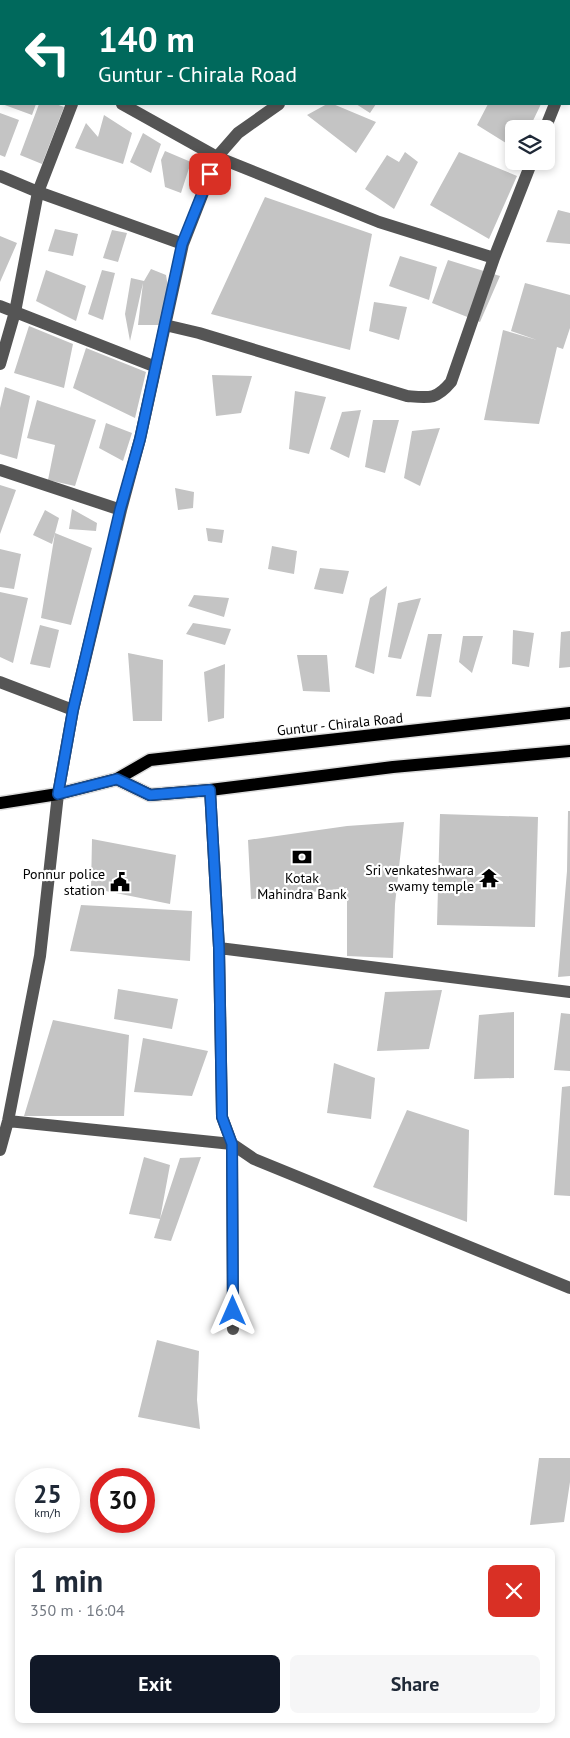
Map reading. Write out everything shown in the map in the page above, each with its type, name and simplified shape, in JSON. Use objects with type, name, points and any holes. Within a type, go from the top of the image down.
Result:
[{"type":"main road","name":"Guntur - Chirala Road","points":[[0,803],[58,794],[117,779],[150,760],[570,713]]},
{"type":"main road","points":[[117,779],[150,795],[210,790],[393,767],[570,751]]},
{"type":"street","points":[[0,364],[15,312],[38,192],[72,105]]},
{"type":"street","points":[[124,105],[217,157],[379,222],[494,258]]},
{"type":"street","points":[[0,1150],[8,1121],[40,956],[58,794],[73,710],[120,510],[140,439],[182,244],[217,157],[238,133],[277,105]]},
{"type":"street","points":[[549,120],[555,105]]},
{"type":"street","points":[[165,325],[199,333],[407,396],[428,398],[442,392],[451,382],[494,258],[528,170]]},
{"type":"street","points":[[0,176],[38,192],[182,244]]},
{"type":"street","points":[[0,306],[156,367]]},
{"type":"street","points":[[0,470],[120,510]]},
{"type":"street","points":[[0,682],[73,710]]},
{"type":"street","points":[[210,790],[219,948],[222,1117],[232,1144],[233,1329]]},
{"type":"street","points":[[219,948],[570,992]]},
{"type":"street","points":[[8,1121],[232,1144],[254,1160],[570,1288]]},
{"type":"building","points":[[5,105],[36,105],[32,115]]},
{"type":"building","points":[[39,105],[59,105],[64,107],[42,164],[20,155]]},
{"type":"building","points":[[325,105],[335,105],[376,122],[356,153],[307,115]]},
{"type":"building","points":[[358,105],[375,105],[370,113]]},
{"type":"building","points":[[487,105],[541,105],[533,120],[505,120],[505,142],[477,125]]},
{"type":"building","points":[[0,113],[19,120],[5,157],[0,155]]},
{"type":"building","points":[[104,115],[132,133],[123,164],[75,148],[86,123],[98,137]]},
{"type":"building","points":[[143,133],[161,144],[151,173],[130,162]]},
{"type":"building","points":[[165,151],[191,162],[181,193],[165,187],[161,160]]},
{"type":"building","points":[[405,152],[418,162],[394,209],[365,189],[387,155],[399,162]]},
{"type":"building","points":[[459,152],[517,176],[489,239],[430,205]]},
{"type":"building","points":[[265,197],[372,234],[350,350],[211,314]]},
{"type":"building","points":[[558,210],[570,213],[570,244],[546,242]]},
{"type":"building","points":[[55,229],[78,234],[73,256],[48,251]]},
{"type":"building","points":[[112,230],[127,233],[118,262],[103,258]]},
{"type":"building","points":[[0,236],[17,243],[0,282]]},
{"type":"building","points":[[400,256],[437,267],[429,300],[389,286]]},
{"type":"building","points":[[448,260],[500,276],[480,322],[432,303]]},
{"type":"building","points":[[151,269],[166,275],[168,287],[159,325],[138,325],[143,283],[130,341],[125,314],[131,278],[144,281]]},
{"type":"building","points":[[46,270],[86,286],[76,321],[36,301]]},
{"type":"building","points":[[102,270],[115,273],[103,320],[88,314]]},
{"type":"building","points":[[525,283],[570,295],[570,328],[563,349],[557,347],[539,424],[484,420],[503,330],[537,340],[511,331]]},
{"type":"building","points":[[374,302],[407,307],[399,340],[369,331]]},
{"type":"building","points":[[29,326],[73,344],[64,388],[14,373]]},
{"type":"building","points":[[86,348],[146,372],[135,418],[73,388]]},
{"type":"building","points":[[212,375],[252,376],[241,413],[216,416]]},
{"type":"building","points":[[5,387],[30,396],[17,459],[0,454],[0,408]]},
{"type":"building","points":[[295,391],[326,397],[309,454],[289,449]]},
{"type":"building","points":[[37,400],[96,420],[75,486],[48,480],[55,445],[27,438]]},
{"type":"building","points":[[361,410],[349,458],[330,449],[342,412]]},
{"type":"building","points":[[373,420],[399,420],[385,473],[365,467]]},
{"type":"building","points":[[106,423],[132,433],[123,461],[99,448]]},
{"type":"building","points":[[440,428],[420,486],[404,478],[412,431]]},
{"type":"building","points":[[0,485],[16,490],[0,534]]},
{"type":"building","points":[[175,488],[194,492],[193,508],[178,510]]},
{"type":"building","points":[[72,509],[97,523],[96,531],[69,529]]},
{"type":"building","points":[[45,510],[59,518],[52,544],[33,535]]},
{"type":"building","points":[[206,528],[224,530],[222,543],[208,541]]},
{"type":"building","points":[[55,533],[92,548],[71,625],[41,618]]},
{"type":"building","points":[[272,546],[297,551],[294,574],[268,569]]},
{"type":"building","points":[[0,549],[21,554],[14,589],[0,587]]},
{"type":"building","points":[[320,568],[349,571],[343,594],[314,589]]},
{"type":"building","points":[[387,586],[374,674],[355,667],[370,598]]},
{"type":"building","points":[[0,592],[28,598],[13,663],[0,657]]},
{"type":"building","points":[[194,595],[229,598],[224,617],[188,606]]},
{"type":"building","points":[[421,598],[401,659],[388,657],[398,603]]},
{"type":"building","points":[[193,623],[231,629],[225,645],[186,634]]},
{"type":"building","points":[[40,625],[59,630],[50,668],[30,664]]},
{"type":"building","points":[[513,630],[534,633],[529,667],[512,664]]},
{"type":"building","points":[[570,631],[570,667],[559,668],[561,632]]},
{"type":"building","points":[[428,634],[442,634],[431,697],[416,696]]},
{"type":"building","points":[[463,636],[483,636],[472,673],[459,662]]},
{"type":"building","points":[[128,653],[163,660],[162,721],[133,721]]},
{"type":"building","points":[[297,655],[327,655],[330,692],[303,691]]},
{"type":"building","points":[[225,664],[224,718],[208,722],[204,672]]},
{"type":"building","points":[[568,811],[570,811],[570,976],[558,977],[567,871]]},
{"type":"building","points":[[440,814],[538,817],[535,927],[437,925]]},
{"type":"building","points":[[404,822],[395,904],[393,958],[347,956],[347,888],[251,899],[248,840],[347,826]]},
{"type":"building","points":[[92,839],[176,855],[170,904],[91,888]]},
{"type":"building","points":[[81,905],[192,911],[190,961],[70,951]]},
{"type":"building","points":[[118,989],[178,999],[172,1029],[114,1019]]},
{"type":"building","points":[[442,990],[429,1049],[377,1051],[385,992]]},
{"type":"building","points":[[514,1012],[514,1078],[474,1079],[479,1015]]},
{"type":"building","points":[[561,1013],[570,1014],[570,1071],[554,1070]]},
{"type":"building","points":[[53,1020],[129,1035],[124,1116],[24,1116]]},
{"type":"building","points":[[143,1038],[208,1051],[192,1096],[134,1092]]},
{"type":"building","points":[[334,1063],[375,1078],[371,1119],[327,1113]]},
{"type":"building","points":[[570,1086],[570,1196],[554,1195],[562,1087]]},
{"type":"building","points":[[407,1110],[469,1130],[467,1222],[373,1187]]},
{"type":"building","points":[[144,1157],[170,1165],[160,1219],[129,1214]]},
{"type":"building","points":[[201,1157],[171,1241],[154,1238],[180,1158]]},
{"type":"building","points":[[157,1340],[199,1351],[197,1400],[200,1429],[138,1417]]},
{"type":"building","points":[[539,1458],[570,1458],[570,1482],[564,1522],[530,1525]]},
{"type":"place","name":"Kotak Mahindra Bank","points":[[302,857]]},
{"type":"place","name":"Sri venkateshwara swamy temple","points":[[489,878]]},
{"type":"place","name":"Ponnur police station","points":[[120,882]]},
{"type":"route","points":[[210,174],[182,244],[140,439],[120,510],[73,710],[58,794],[117,779],[150,795],[210,790],[219,948],[222,1117],[232,1144],[233,1311]]}]
